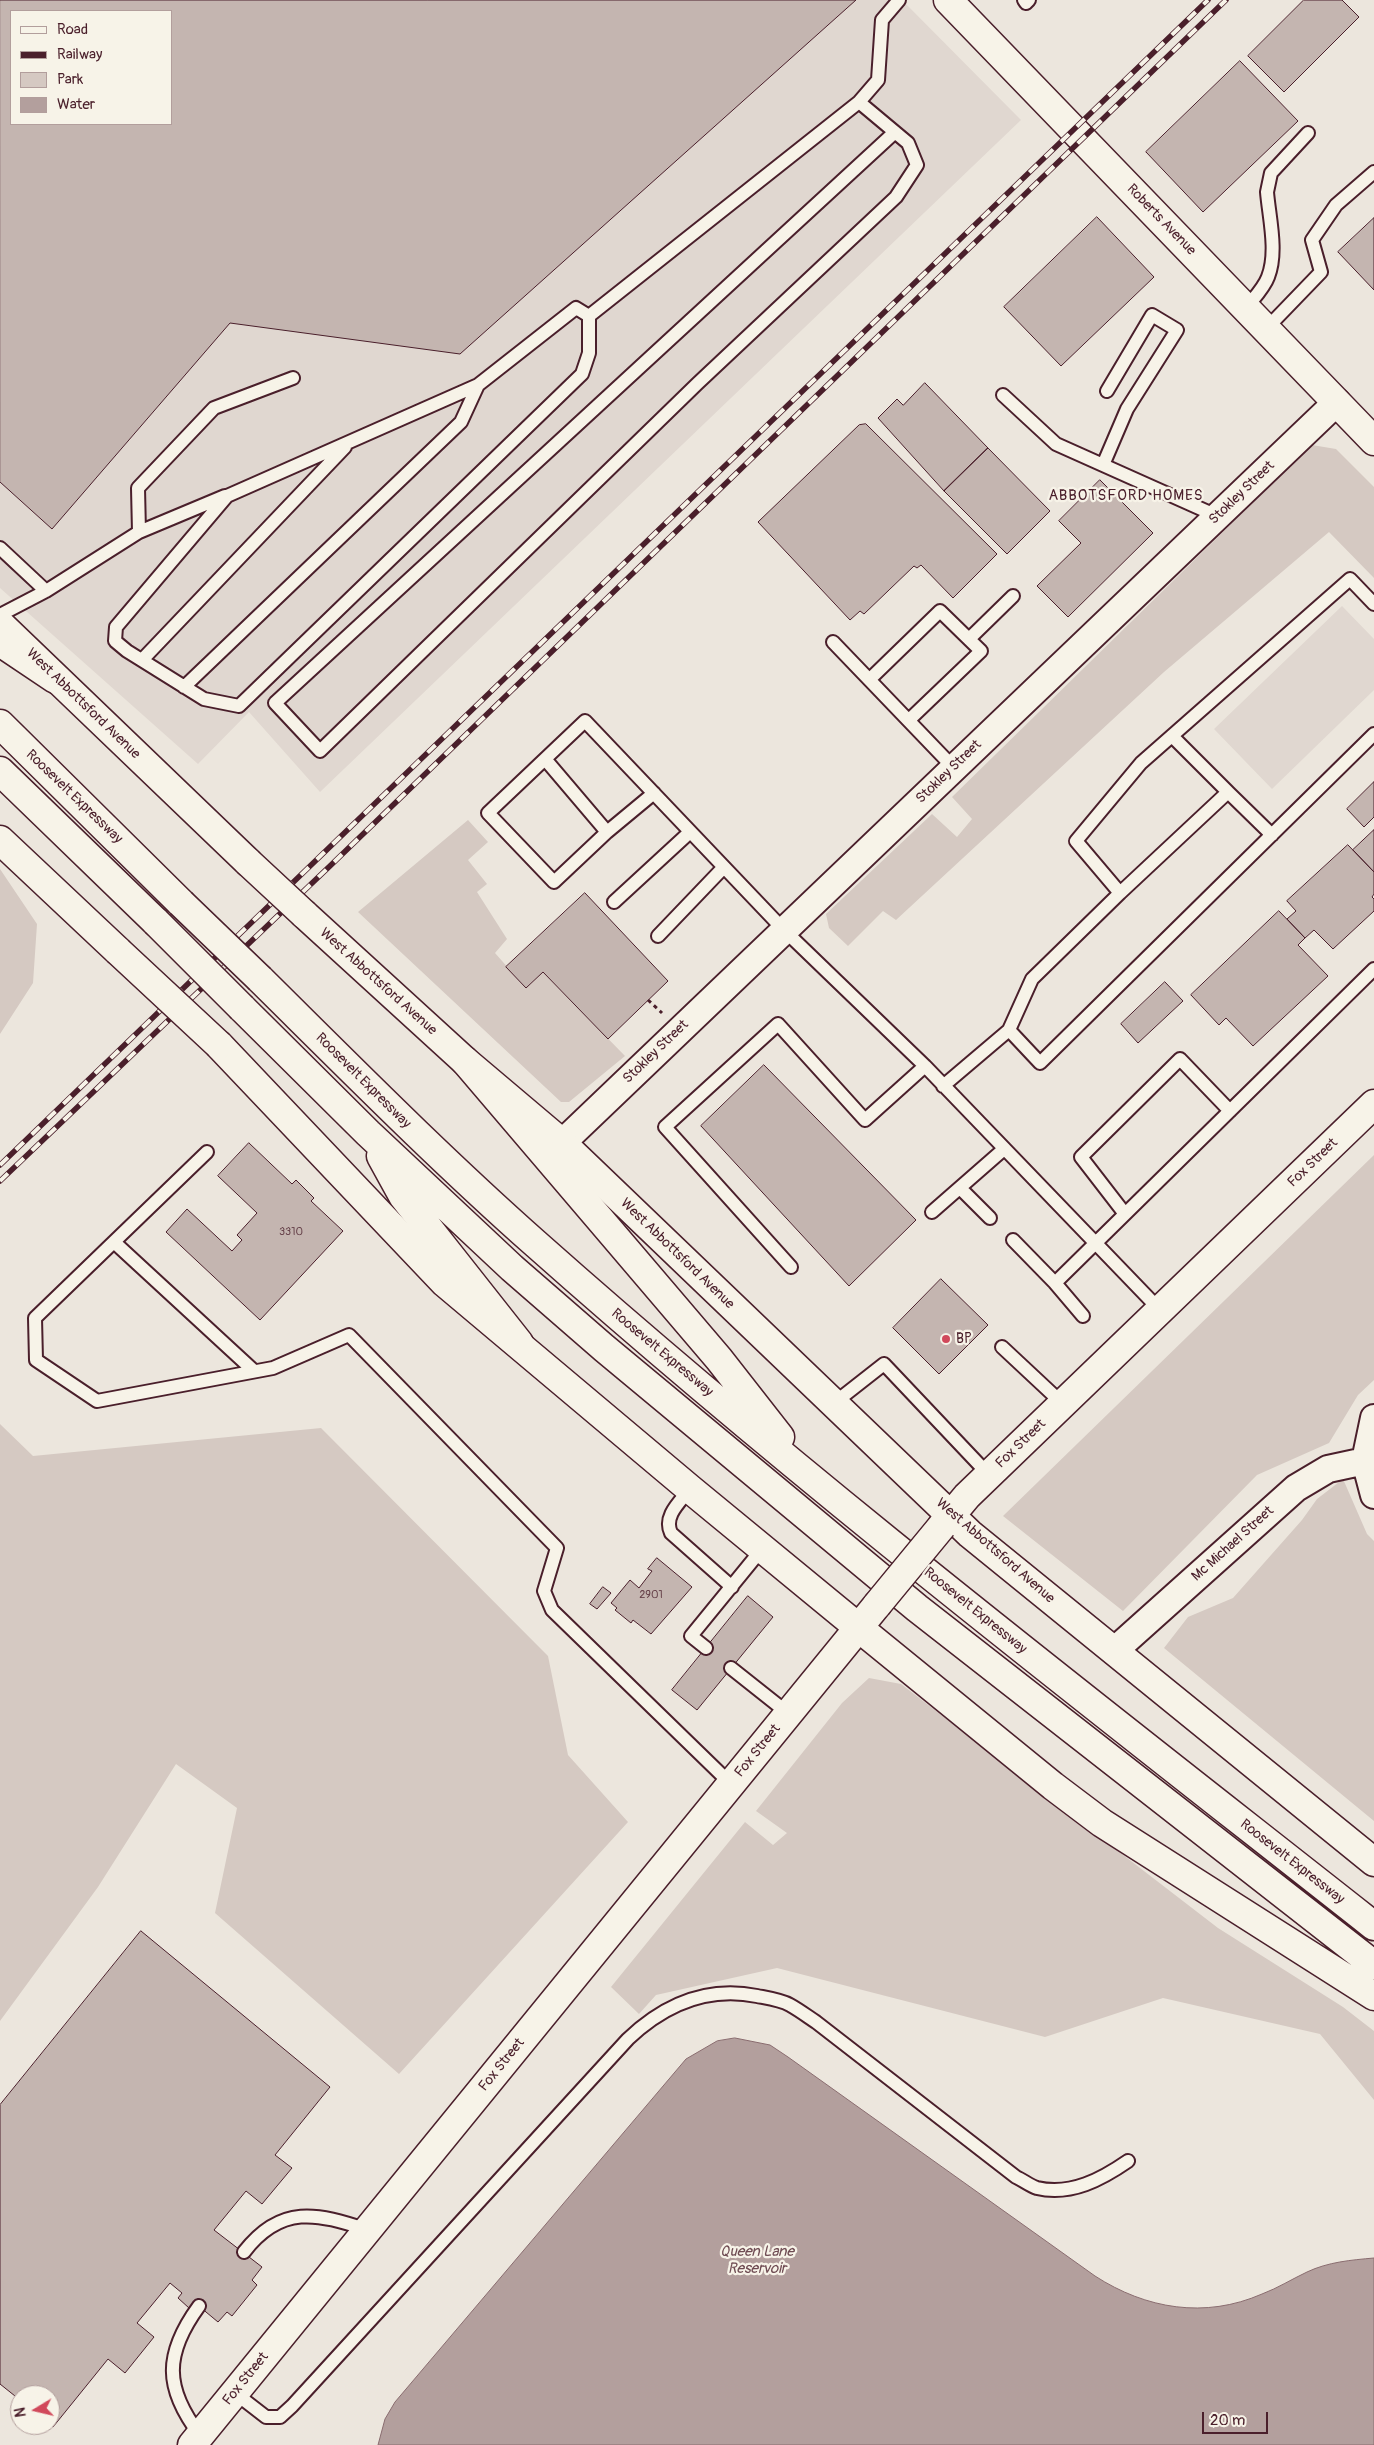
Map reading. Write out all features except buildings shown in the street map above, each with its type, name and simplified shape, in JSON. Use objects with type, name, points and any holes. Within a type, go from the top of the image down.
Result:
[{"type":"main road","name":"Roberts Avenue","points":[[948,0],[1374,442]]},
{"type":"main road","name":"West Abbottsford Avenue","points":[[0,624],[55,679],[304,914],[465,1061],[562,1142],[833,1404],[946,1521],[970,1534],[1374,1862]]},
{"type":"main road","points":[[0,642],[55,679]]},
{"type":"main road","name":"Roosevelt Expressway","points":[[0,724],[445,1162],[527,1237],[626,1323],[943,1586],[1374,1926]]},
{"type":"main road","points":[[0,771],[156,922],[368,1133],[512,1268],[590,1336],[867,1566],[1374,1965]]},
{"type":"main road","points":[[0,840],[219,1045],[445,1283],[519,1343],[762,1549],[1102,1824],[1374,1996]]},
{"type":"main road","points":[[465,1061],[719,1359],[812,1478]]},
{"type":"main road","name":"Fox Street","points":[[196,2440],[946,1521],[989,1475],[1374,1104]]},
{"type":"main road","points":[[368,1133],[403,1196],[519,1343]]},
{"type":"street","name":"Stokley Street","points":[[562,1142],[1337,402]]},
{"type":"street","points":[[1374,1418],[1365,1460],[1374,1495]]},
{"type":"street","name":"Mc Michael Street","points":[[1114,1651],[1296,1488],[1328,1469],[1365,1460]]},
{"type":"lane","points":[[589,316],[859,102],[878,80],[882,20],[900,0]]},
{"type":"lane","points":[[1024,0],[1026,3],[1029,0]]},
{"type":"lane","points":[[859,102],[895,132],[908,143],[917,165],[896,197],[698,383],[320,751],[275,703],[895,132]]},
{"type":"lane","points":[[1246,308],[1262,288],[1271,264],[1268,181],[1271,173],[1308,133]]},
{"type":"lane","points":[[1266,329],[1321,272],[1312,240],[1336,205],[1374,172]]},
{"type":"lane","points":[[0,615],[46,591],[139,532],[227,496],[478,385],[576,308],[589,316]]},
{"type":"lane","points":[[1103,465],[1127,409],[1176,330],[1152,315],[1107,392]]},
{"type":"lane","points":[[227,496],[116,627],[115,641],[204,699],[239,706],[582,374],[589,353],[589,316]]},
{"type":"lane","points":[[139,532],[138,488],[214,408],[293,378]]},
{"type":"lane","points":[[184,687],[461,422],[478,385]]},
{"type":"lane","points":[[1003,395],[1056,444],[1218,516]]},
{"type":"lane","points":[[142,660],[350,441]]},
{"type":"lane","points":[[0,548],[46,591]]},
{"type":"lane","points":[[1120,893],[1076,841],[1140,763],[1350,579],[1374,604]]},
{"type":"lane","points":[[969,639],[1013,596]]},
{"type":"lane","points":[[870,679],[940,611],[981,651],[909,720]]},
{"type":"lane","points":[[834,642],[954,768]]},
{"type":"lane","points":[[654,793],[607,832],[554,882],[488,813],[585,721],[654,793],[724,868],[784,930],[925,1066],[1160,1310]]},
{"type":"lane","points":[[1009,1030],[1040,1063],[1374,734]]},
{"type":"lane","points":[[1172,736],[1272,835]]},
{"type":"lane","points":[[545,759],[607,832]]},
{"type":"lane","points":[[943,1086],[1009,1030],[1032,979],[1228,792]]},
{"type":"lane","points":[[614,902],[690,832]]},
{"type":"lane","points":[[658,936],[724,868]]},
{"type":"lane","points":[[1055,1283],[1374,969]]},
{"type":"lane","points":[[791,1267],[665,1127],[778,1024],[865,1120],[925,1066]]},
{"type":"lane","points":[[1125,1214],[1081,1158],[1180,1059],[1230,1111]]},
{"type":"lane","points":[[932,1212],[1004,1149]]},
{"type":"lane","points":[[207,1152],[35,1318],[36,1360],[97,1401],[273,1368],[349,1335],[557,1548],[544,1591],[552,1610],[732,1784]]},
{"type":"lane","points":[[960,1188],[990,1218]]},
{"type":"lane","points":[[1013,1240],[1055,1283],[1083,1316]]},
{"type":"lane","points":[[114,1242],[254,1371]]},
{"type":"lane","points":[[1002,1347],[1063,1404]]},
{"type":"lane","points":[[833,1404],[884,1364],[989,1475]]},
{"type":"lane","points":[[690,1489],[668,1518],[668,1526],[671,1533],[732,1586]]},
{"type":"lane","points":[[706,1648],[691,1636],[762,1549]]},
{"type":"lane","points":[[732,1668],[789,1714]]},
{"type":"lane","points":[[235,2392],[266,2417],[280,2417],[628,2038],[668,2009],[715,1992],[740,1992],[789,2004],[816,2022],[1016,2177],[1036,2188],[1055,2190],[1075,2188],[1104,2178],[1128,2161]]},
{"type":"lane","points":[[244,2252],[256,2237],[269,2227],[292,2218],[322,2216],[368,2230]]},
{"type":"lane","points":[[196,2440],[190,2421],[178,2399],[173,2366],[177,2342],[185,2326],[199,2306]]},
{"type":"path","points":[[648,1000],[665,1015]]},
{"type":"shaded area","points":[[0,0],[902,0],[1021,120],[320,792],[249,712],[198,764],[0,588]]},
{"type":"shaded area","points":[[1342,606],[1374,639],[1374,690],[1272,789],[1214,729]]},
{"type":"green space","points":[[1312,445],[1336,449],[1374,487],[1374,578],[1329,532],[1164,672],[896,920],[883,911],[848,946],[829,928],[826,914],[932,814],[957,837],[972,819],[952,797]]},
{"type":"green space","points":[[468,820],[488,842],[468,860],[487,884],[477,892],[507,939],[495,953],[526,988],[543,972],[625,1056],[569,1102],[561,1102],[358,912]]},
{"type":"green space","points":[[0,869],[37,924],[33,983],[0,1034]]},
{"type":"green space","points":[[1374,1155],[1374,1380],[1358,1395],[1329,1443],[1257,1475],[1123,1611],[1003,1516]]},
{"type":"green space","points":[[0,1424],[33,1456],[321,1428],[548,1656],[568,1755],[628,1822],[399,2074],[215,1913],[237,1808],[176,1764],[98,1887],[0,2021]]},
{"type":"green space","points":[[1343,1479],[1367,1534],[1374,1541],[1374,1821],[1164,1648],[1188,1617],[1233,1598],[1302,1520],[1317,1499]]},
{"type":"green space","points":[[869,1678],[901,1684],[1218,1928],[1343,2007],[1374,2031],[1374,2100],[1320,2034],[1163,1998],[1045,2037],[777,1968],[656,1995],[639,2014],[611,1987],[745,1822],[773,1845],[787,1833],[756,1811],[842,1703]]},
{"type":"water","name":"Queen Lane Reservoir","points":[[735,2038],[770,2045],[1095,2276],[1114,2287],[1155,2303],[1176,2307],[1198,2308],[1241,2302],[1323,2266],[1374,2258],[1374,2445],[378,2445],[385,2419],[395,2402],[686,2059],[717,2041]]},
{"type":"railway","points":[[0,1165],[1208,0]]},
{"type":"railway","points":[[0,1181],[331,865],[1226,0]]},
{"type":"place","name":"BP","points":[[946,1339]]},
{"type":"district","name":"ABBOTSFORD HOMES","points":[[1126,496]]}]
